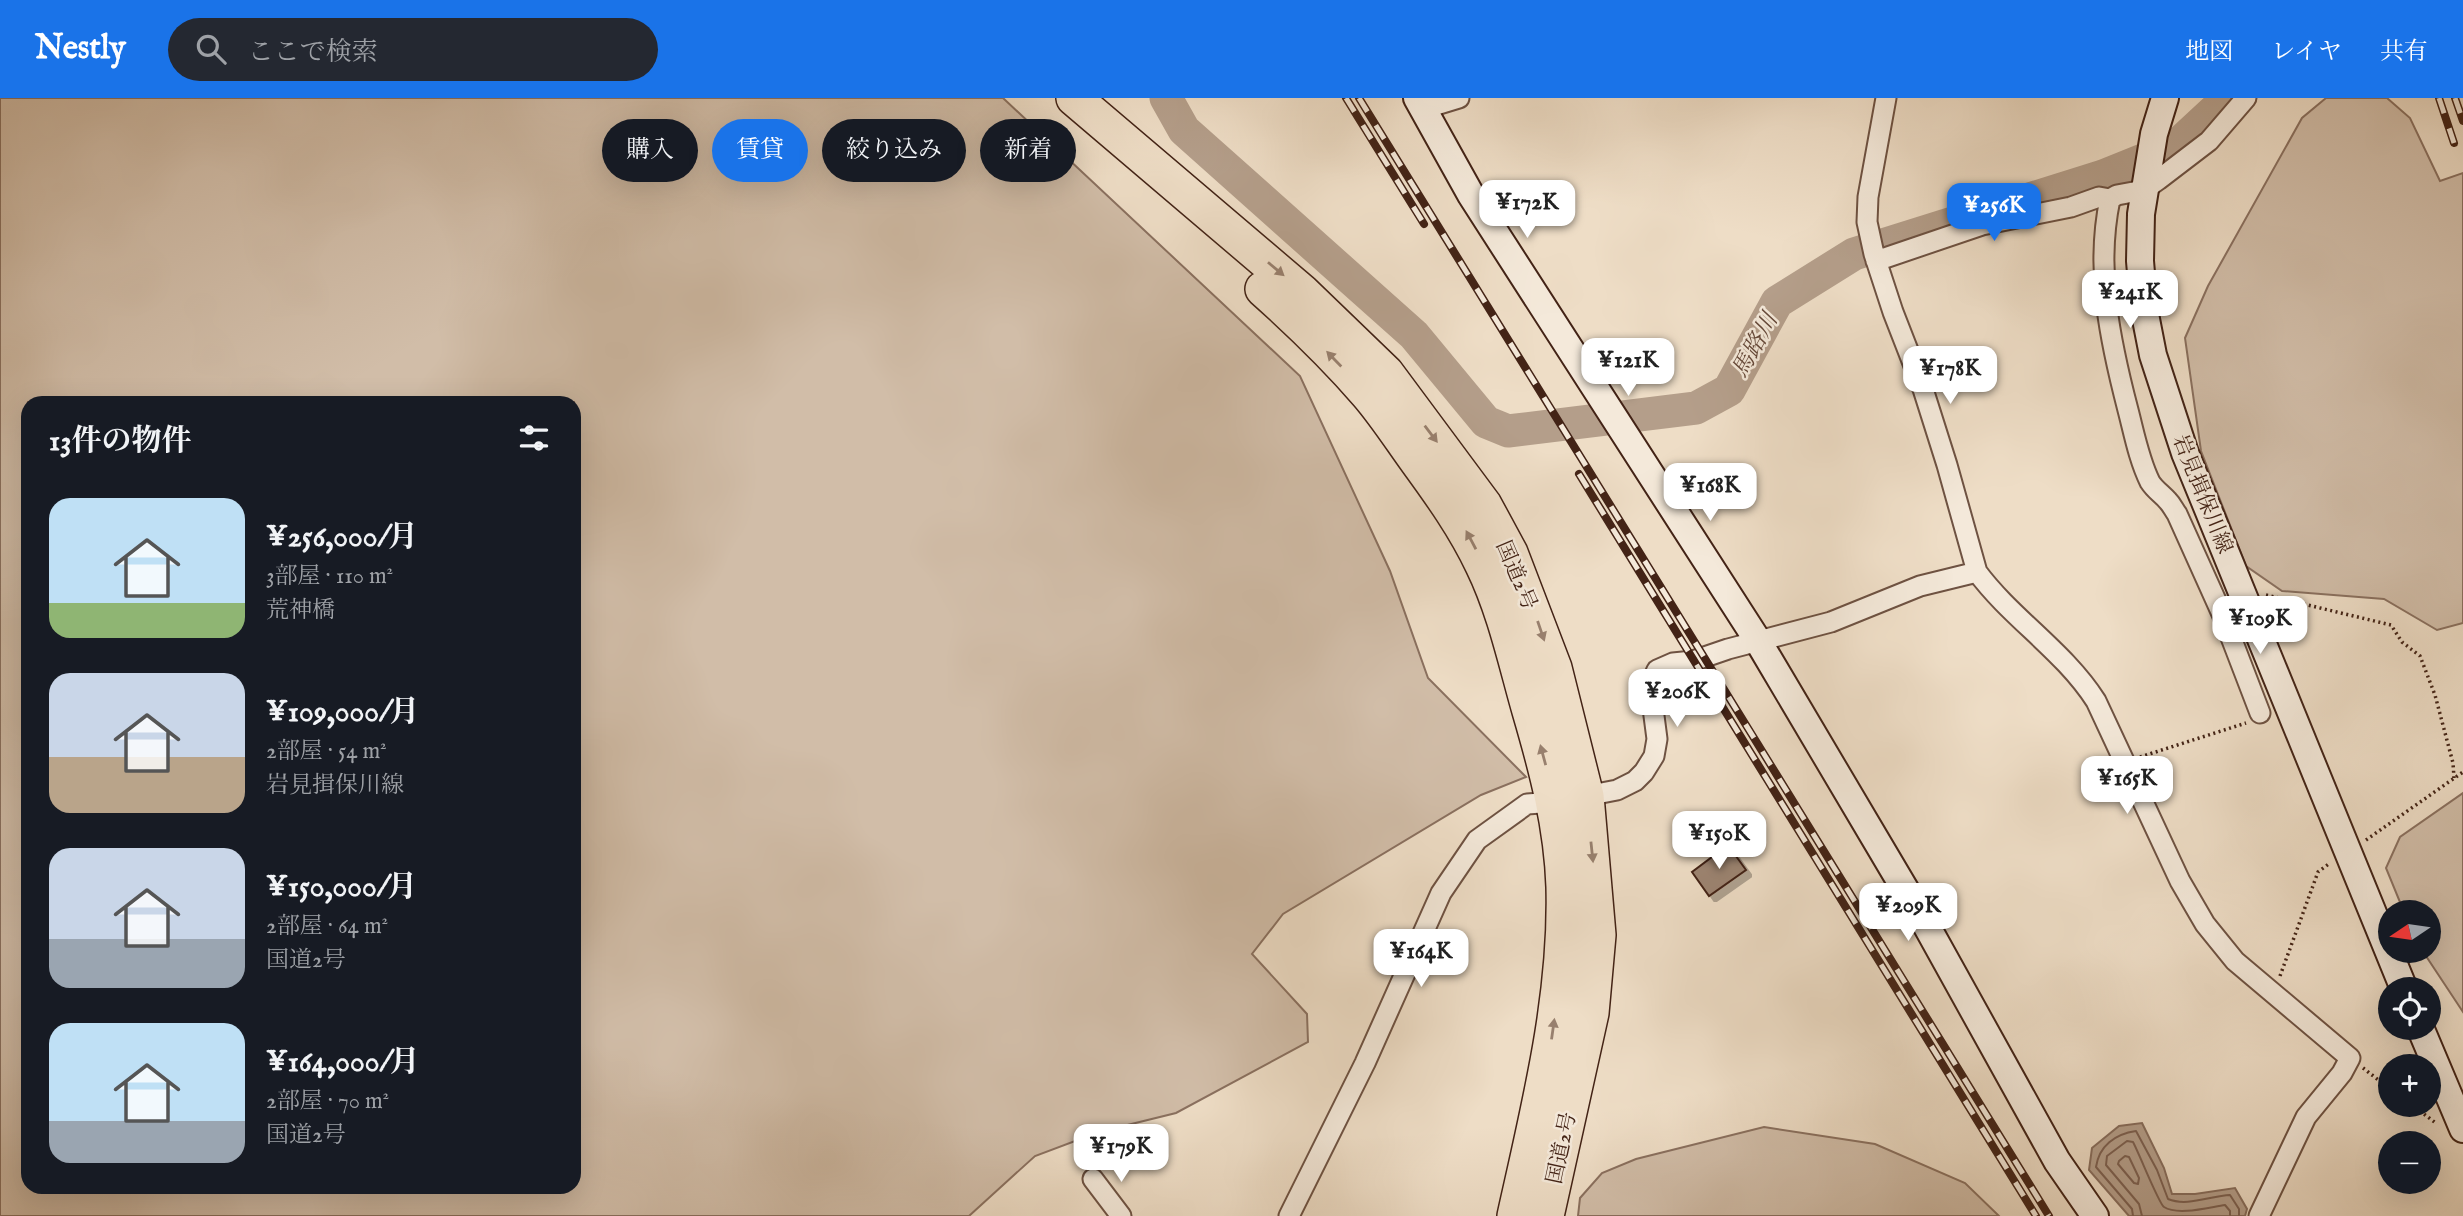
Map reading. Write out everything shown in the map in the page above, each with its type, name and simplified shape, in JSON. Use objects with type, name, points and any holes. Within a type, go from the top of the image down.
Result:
[{"type":"highway","name":"国道2号","points":[[1048,98],[1288,312],[1369,395],[1451,507],[1485,567],[1571,799]]},
{"type":"highway","name":"国道2号","points":[[1074,98],[1302,292],[1387,373],[1484,505],[1510,553],[1530,599],[1554,668],[1571,799],[1562,940],[1561,1079],[1546,1216]]},
{"type":"highway","name":"国道2号","points":[[1515,1216],[1561,1079]]},
{"type":"highway","points":[[1500,1216],[1519,1139],[1561,1079]]},
{"type":"highway","points":[[1556,1216],[1576,1117],[1561,1079]]},
{"type":"street","points":[[1460,98],[1420,104],[1471,195],[1758,641],[1924,923],[2057,1161],[2095,1216]]},
{"type":"street","points":[[1886,98],[1868,197],[1867,222],[1893,312],[1923,389],[1947,465],[1977,572],[1991,591],[2081,678],[2096,701],[2180,881],[2205,924],[2235,961],[2350,1058],[2342,1073],[2306,1117],[2259,1216]]},
{"type":"street","name":"岩見揖保川線","points":[[2165,98],[2154,134],[2141,214],[2140,261],[2144,309],[2153,355],[2185,453],[2399,977]]},
{"type":"street","points":[[1875,257],[1982,225],[2071,206],[2099,197],[2110,199],[2145,183],[2209,141],[2246,98]]},
{"type":"street","points":[[2110,199],[2104,272],[2106,311],[2131,422],[2151,483],[2168,500],[2177,514],[2222,614],[2260,713]]},
{"type":"street","points":[[1289,1216],[1365,1063],[1441,893],[1477,840],[1527,804],[1617,790],[1635,781],[1644,772],[1654,756],[1657,739],[1650,685],[1657,670],[1673,663],[1693,661],[1831,622],[1920,586],[1977,572]]},
{"type":"street","points":[[2222,614],[2247,603]]},
{"type":"street","points":[[2424,1040],[2453,1129]]},
{"type":"street","points":[[1093,1179],[1121,1216]]},
{"type":"path","points":[[2247,603],[2262,594],[2391,625],[2402,642],[2420,656],[2435,695],[2453,763],[2454,778]]},
{"type":"path","points":[[2125,763],[2245,723],[2260,713]]},
{"type":"path","points":[[2350,1058],[2378,1080]]},
{"type":"path","points":[[2433,1117],[2453,1129]]},
{"type":"shaded area","points":[[0,98],[1003,98],[1025,119],[980,119],[980,182],[1076,182],[1076,166],[1300,376],[1390,571],[1428,678],[1526,777],[1481,795],[1283,914],[1252,954],[1307,1014],[1308,1042],[1176,1113],[1099,1132],[1035,1156],[969,1216],[0,1216]]},
{"type":"shaded area","points":[[2326,98],[2387,98],[2410,118],[2440,181],[2463,173],[2463,623],[2437,630],[2384,599],[2282,591],[2246,566],[2201,451],[2185,338],[2208,286],[2302,118]]},
{"type":"shaded area","points":[[2463,793],[2463,1012],[2431,963],[2441,963],[2441,900],[2399,900],[2386,868],[2400,837]]},
{"type":"shaded area","points":[[1764,1127],[1875,1144],[1965,1183],[1999,1216],[1578,1216],[1580,1198],[1602,1173],[1636,1159]]},
{"type":"water","points":[[2142,1123],[2164,1168],[2172,1194],[2195,1194],[2235,1188],[2247,1209],[2245,1216],[2129,1216],[2089,1170],[2092,1148],[2119,1126]]},
{"type":"building","points":[[1728,845],[1746,870],[1709,896],[1692,872]]},
{"type":"waterway","name":"馬路川","points":[[1166,98],[1184,130],[1414,335],[1486,422],[1508,431],[1696,408],[1729,390],[1777,302],[1854,254],[2103,176],[2175,147],[2228,98]]},
{"type":"railway","points":[[1346,98],[1424,224]]},
{"type":"railway","points":[[1359,98],[2049,1216]]},
{"type":"railway","points":[[2439,98],[2454,143]]},
{"type":"railway","points":[[2455,98],[2463,121]]},
{"type":"railway","points":[[1579,474],[2036,1216]]}]
